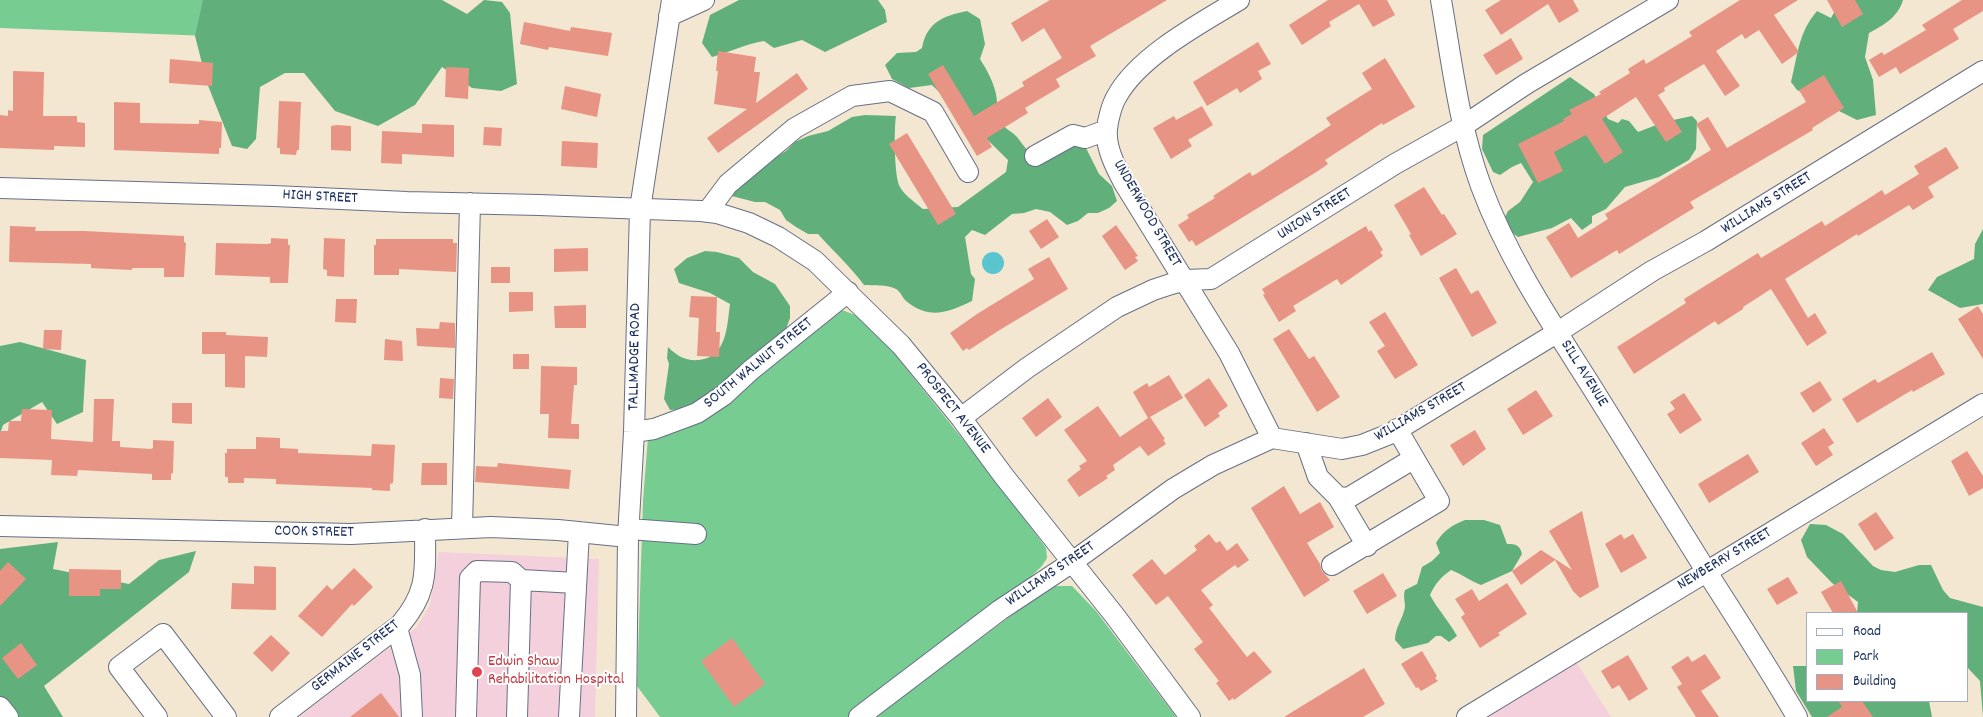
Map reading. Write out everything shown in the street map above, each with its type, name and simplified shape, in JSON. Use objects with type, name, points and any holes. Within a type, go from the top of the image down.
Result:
[{"type":"street","points":[[670,8],[704,0]]},
{"type":"street","name":"UNDERWOOD STREET","points":[[1239,0],[1181,36],[1134,74],[1116,97],[1107,130],[1111,154],[1124,183],[1186,280],[1240,373],[1272,438]]},
{"type":"street","name":"SILL AVENUE","points":[[1441,0],[1463,126],[1481,186],[1498,228],[1520,270],[1706,572],[1755,646],[1797,717]]},
{"type":"street","name":"UNION STREET","points":[[961,418],[1016,376],[1103,315],[1153,290],[1186,280],[1211,279],[1395,164],[1463,126],[1526,84],[1668,0]]},
{"type":"street","name":"TALLMADGE ROAD","points":[[629,715],[628,533],[634,432],[640,209],[661,79],[670,8]]},
{"type":"street","name":"WILLIAMS STREET","points":[[860,717],[1000,610],[1071,563],[1173,489],[1213,465],[1272,438],[1342,449],[1362,446],[1378,440],[1558,332],[1652,271],[1706,241],[1983,71]]},
{"type":"street","points":[[707,212],[728,184],[795,128],[852,96],[890,91],[933,112],[968,172]]},
{"type":"street","points":[[1036,156],[1074,135],[1085,138],[1107,130]]},
{"type":"street","name":"HIGH STREET","points":[[0,188],[640,209]]},
{"type":"street","points":[[462,528],[470,203]]},
{"type":"street","name":"PROSPECT AVENUE","points":[[640,209],[707,212],[734,218],[778,237],[815,261],[901,345],[961,418],[1002,475],[1115,616],[1190,717]]},
{"type":"street","name":"SOUTH WALNUT STREET","points":[[634,432],[654,430],[697,413],[724,395],[751,370],[848,292]]},
{"type":"street","name":"NEWBERRY STREET","points":[[1467,717],[1983,404]]},
{"type":"street","points":[[1332,565],[1367,546],[1439,501],[1397,429]]},
{"type":"street","points":[[1306,443],[1318,477],[1338,497],[1367,546]]},
{"type":"street","points":[[1338,497],[1348,498],[1413,459]]},
{"type":"street","name":"COOK STREET","points":[[1,527],[351,534],[491,527],[579,532],[696,534]]},
{"type":"street","name":"GERMAINE STREET","points":[[280,717],[397,628],[410,614],[418,600],[426,572],[425,529]]},
{"type":"street","points":[[569,717],[579,532]]},
{"type":"street","points":[[466,717],[470,578],[477,571],[512,572],[521,580],[576,582]]},
{"type":"street","points":[[517,717],[521,580]]},
{"type":"street","points":[[397,628],[410,675],[412,717]]},
{"type":"street","points":[[157,717],[119,666],[162,634],[226,717]]},
{"type":"street","points":[[0,707],[8,717]]},
{"type":"shaded area","name":"Edwin Shaw Rehabilitation Hospital","points":[[439,552],[599,559],[595,717],[299,717],[417,627],[430,605]]},
{"type":"shaded area","points":[[1571,654],[1611,717],[1467,717]]},
{"type":"green space","points":[[0,0],[418,0],[419,44],[0,28]]},
{"type":"green space","points":[[203,0],[442,0],[467,14],[484,0],[502,2],[510,13],[517,84],[501,91],[472,88],[442,67],[415,105],[378,126],[335,111],[304,73],[285,73],[260,87],[256,139],[247,149],[232,146],[207,83],[195,36]]},
{"type":"green space","points":[[739,0],[878,0],[885,10],[887,22],[825,52],[802,40],[774,48],[764,41],[712,57],[702,43],[710,15]]},
{"type":"green space","points":[[1841,0],[1903,0],[1894,16],[1885,24],[1869,33],[1865,57],[1873,80],[1876,115],[1857,120],[1797,90],[1791,82],[1802,36],[1811,19],[1817,11],[1831,18]]},
{"type":"green space","points":[[967,11],[980,19],[985,44],[980,59],[997,97],[998,114],[1001,123],[1035,156],[1062,147],[1084,144],[1099,174],[1112,186],[1117,201],[1109,208],[1098,213],[1088,213],[1078,221],[1067,225],[1050,212],[1036,209],[1012,214],[985,235],[972,230],[965,237],[971,274],[975,279],[972,301],[954,309],[931,313],[923,311],[906,301],[892,287],[864,285],[818,234],[808,234],[796,227],[786,220],[780,210],[765,202],[755,202],[728,195],[748,174],[786,151],[795,142],[808,136],[828,131],[852,117],[865,115],[896,116],[895,153],[898,182],[904,193],[923,209],[958,207],[1006,172],[1008,160],[932,85],[909,88],[892,79],[885,65],[897,53],[916,52],[922,48],[928,32],[937,22],[951,15]]},
{"type":"green space","points":[[1570,77],[1594,94],[1608,119],[1618,123],[1622,119],[1629,121],[1638,132],[1664,122],[1692,116],[1697,121],[1696,149],[1689,160],[1659,177],[1625,187],[1606,209],[1592,216],[1592,223],[1582,230],[1571,218],[1552,228],[1518,237],[1507,229],[1505,217],[1508,211],[1520,202],[1533,182],[1521,163],[1500,175],[1493,172],[1482,149],[1483,135]]},
{"type":"green space","points":[[1983,229],[1983,304],[1960,308],[1928,290],[1937,277],[1974,259],[1975,244]]},
{"type":"green space","points":[[705,251],[739,258],[753,272],[775,284],[790,306],[790,318],[784,335],[722,389],[683,409],[670,410],[664,399],[669,364],[667,358],[668,347],[686,359],[699,360],[708,358],[720,347],[726,331],[730,304],[710,293],[679,283],[674,269],[687,258]]},
{"type":"green space","points":[[842,310],[855,315],[869,325],[892,351],[1005,492],[1046,548],[1047,558],[1042,566],[1015,592],[848,717],[660,717],[637,686],[643,501],[648,437]]},
{"type":"green space","points":[[20,342],[86,360],[83,412],[57,424],[42,402],[3,425],[0,434],[0,346]]},
{"type":"green space","points":[[1465,520],[1484,520],[1500,525],[1507,544],[1517,546],[1522,554],[1512,571],[1481,585],[1451,570],[1447,573],[1436,584],[1430,595],[1457,636],[1449,642],[1441,636],[1436,636],[1428,643],[1403,649],[1395,640],[1396,631],[1405,607],[1405,590],[1417,584],[1422,567],[1440,553],[1436,543],[1442,535],[1452,526]]},
{"type":"green space","points":[[1810,524],[1826,525],[1843,534],[1873,566],[1881,570],[1895,572],[1919,565],[1931,565],[1943,590],[1950,598],[1983,607],[1983,717],[1980,681],[1968,668],[1968,612],[1857,612],[1858,602],[1832,583],[1807,557],[1801,540]]},
{"type":"green space","points":[[58,542],[53,569],[129,584],[159,560],[196,551],[189,572],[44,686],[63,717],[0,717],[0,549]]},
{"type":"green space","points":[[1051,586],[1072,586],[1096,611],[1176,717],[875,717]]},
{"type":"green space","points":[[1793,666],[1806,666],[1806,702],[1929,702],[1932,717],[1812,717],[1796,691]]},
{"type":"water","points":[[993,252],[1001,255],[1004,263],[1001,271],[993,274],[985,271],[982,263],[985,255]]},
{"type":"building","points":[[1050,0],[1167,0],[1090,46],[1096,56],[1056,79],[1060,87],[1025,108],[1028,113],[987,138],[992,147],[977,156],[928,74],[943,65],[974,116],[1024,86],[1022,82],[1062,58],[1044,28],[1022,42],[1011,23]]},
{"type":"building","points":[[1328,0],[1387,0],[1395,15],[1373,27],[1359,4],[1329,22],[1331,26],[1302,45],[1289,25]]},
{"type":"building","points":[[1501,0],[1573,0],[1579,11],[1559,23],[1548,4],[1501,35],[1485,10]]},
{"type":"building","points":[[1740,0],[1798,0],[1774,15],[1799,52],[1782,64],[1759,30],[1745,39],[1742,34],[1716,51],[1740,86],[1725,96],[1704,64],[1664,88],[1665,91],[1658,95],[1682,132],[1666,142],[1636,97],[1602,119],[1623,152],[1605,164],[1586,135],[1554,152],[1563,171],[1538,183],[1518,144],[1564,121],[1563,119],[1572,114],[1569,110],[1601,94],[1599,92],[1630,73],[1628,69],[1644,59],[1646,64],[1692,36],[1689,32]]},
{"type":"building","points":[[1827,0],[1855,0],[1863,14],[1842,27]]},
{"type":"building","points":[[1962,0],[1983,0],[1983,11],[1953,29],[1959,39],[1900,74],[1896,67],[1879,77],[1869,60],[1882,52],[1884,55],[1926,30],[1922,25]]},
{"type":"building","points":[[524,22],[570,31],[571,27],[612,33],[608,56],[549,47],[548,50],[520,44]]},
{"type":"building","points":[[1511,38],[1523,59],[1496,75],[1483,55]]},
{"type":"building","points":[[1258,42],[1271,64],[1258,71],[1262,79],[1240,93],[1237,88],[1207,106],[1193,82]]},
{"type":"building","points":[[718,51],[756,57],[754,72],[760,72],[756,103],[797,73],[808,89],[718,153],[707,138],[747,109],[714,104],[718,71],[716,71]]},
{"type":"building","points":[[1385,58],[1415,107],[1383,125],[1382,123],[1325,160],[1328,164],[1318,171],[1196,246],[1192,240],[1189,242],[1178,225],[1189,218],[1187,215],[1215,198],[1213,196],[1250,172],[1252,176],[1256,174],[1331,125],[1326,118],[1372,89],[1362,73]]},
{"type":"building","points":[[170,59],[213,63],[212,86],[169,83]]},
{"type":"building","points":[[446,67],[469,68],[468,99],[445,97]]},
{"type":"building","points":[[13,71],[44,72],[43,116],[77,116],[77,122],[85,123],[85,147],[54,146],[54,150],[0,148],[0,115],[8,116],[8,110],[13,111]]},
{"type":"building","points":[[1824,75],[1844,108],[1812,128],[1813,130],[1690,202],[1694,208],[1619,254],[1617,250],[1571,278],[1546,237],[1569,223],[1578,238],[1608,219],[1605,214],[1711,150],[1696,124],[1708,117],[1727,148],[1806,102],[1799,90]]},
{"type":"building","points":[[565,86],[601,94],[597,117],[561,109]]},
{"type":"building","points":[[279,101],[301,102],[299,150],[297,150],[296,155],[280,154],[280,148],[277,148]]},
{"type":"building","points":[[114,102],[140,103],[140,123],[199,124],[199,120],[222,122],[219,154],[114,150]]},
{"type":"building","points":[[1202,106],[1213,125],[1188,140],[1192,146],[1171,159],[1153,128],[1174,116],[1176,120]]},
{"type":"building","points":[[422,124],[454,125],[454,157],[402,154],[402,164],[381,163],[382,131],[422,133]]},
{"type":"building","points":[[331,126],[351,126],[351,151],[331,150]]},
{"type":"building","points":[[484,127],[502,128],[501,146],[483,145]]},
{"type":"building","points":[[907,133],[956,214],[938,225],[889,144]]},
{"type":"building","points":[[562,141],[598,143],[597,168],[561,166]]},
{"type":"building","points":[[1946,147],[1959,168],[1928,187],[1934,197],[1913,210],[1909,205],[1858,236],[1857,234],[1785,279],[1808,318],[1815,313],[1827,333],[1807,346],[1771,289],[1718,325],[1715,321],[1634,374],[1617,347],[1686,303],[1684,299],[1758,253],[1761,258],[1822,221],[1825,226],[1882,190],[1885,195],[1919,174],[1914,166]]},
{"type":"building","points":[[1424,187],[1457,234],[1421,256],[1394,205]]},
{"type":"building","points":[[1047,219],[1059,237],[1041,249],[1029,231]]},
{"type":"building","points":[[1116,225],[1138,256],[1135,257],[1138,261],[1125,270],[1102,236]]},
{"type":"building","points":[[10,226],[36,227],[35,231],[84,231],[184,236],[184,242],[186,243],[184,277],[164,277],[164,268],[132,268],[132,270],[91,268],[91,264],[9,262]]},
{"type":"building","points":[[1366,226],[1369,232],[1371,230],[1383,250],[1380,252],[1383,256],[1341,285],[1337,279],[1293,306],[1296,311],[1279,322],[1263,295],[1265,294],[1262,289]]},
{"type":"building","points":[[271,238],[288,239],[288,245],[290,245],[288,283],[270,283],[270,277],[215,275],[216,243],[268,244],[271,243]]},
{"type":"building","points":[[324,238],[345,239],[344,277],[327,276],[327,270],[323,269]]},
{"type":"building","points":[[376,239],[453,239],[453,243],[457,243],[456,272],[399,269],[399,275],[374,275],[374,245],[376,245]]},
{"type":"building","points":[[588,248],[588,271],[554,272],[554,249]]},
{"type":"building","points":[[1049,257],[1068,289],[969,350],[967,348],[963,351],[950,333],[1034,279],[1028,269]]},
{"type":"building","points":[[491,267],[510,267],[510,283],[491,283]]},
{"type":"building","points":[[1456,268],[1471,294],[1478,290],[1497,323],[1472,337],[1439,278]]},
{"type":"building","points":[[509,292],[533,292],[533,311],[509,312]]},
{"type":"building","points":[[691,296],[717,297],[716,332],[720,332],[719,357],[697,356],[699,318],[689,317]]},
{"type":"building","points":[[336,299],[357,299],[356,323],[335,322]]},
{"type":"building","points":[[586,305],[586,328],[555,328],[554,306]]},
{"type":"building","points":[[1978,306],[1983,314],[1983,359],[1958,319]]},
{"type":"building","points":[[1385,312],[1418,365],[1395,379],[1377,351],[1385,346],[1369,322]]},
{"type":"building","points":[[440,322],[455,323],[455,348],[417,346],[416,328],[439,329]]},
{"type":"building","points":[[1289,329],[1309,359],[1314,356],[1340,397],[1317,412],[1273,339]]},
{"type":"building","points":[[44,330],[62,330],[61,350],[43,349]]},
{"type":"building","points":[[202,332],[226,332],[226,335],[268,337],[267,357],[245,356],[245,388],[225,387],[225,354],[202,354]]},
{"type":"building","points":[[385,339],[402,341],[403,361],[384,360]]},
{"type":"building","points":[[1932,352],[1945,374],[1913,392],[1912,390],[1857,423],[1842,399],[1875,379],[1878,383]]},
{"type":"building","points":[[513,354],[529,354],[529,369],[513,369]]},
{"type":"building","points":[[541,366],[577,367],[577,385],[574,385],[571,424],[579,424],[579,439],[548,438],[549,414],[540,414]]},
{"type":"building","points":[[1169,375],[1183,398],[1150,417],[1165,439],[1163,440],[1166,444],[1148,456],[1140,446],[1113,465],[1115,470],[1106,476],[1108,478],[1079,497],[1067,480],[1081,469],[1079,466],[1087,461],[1064,430],[1098,406],[1120,437],[1148,418],[1133,392],[1147,383],[1149,387]]},
{"type":"building","points":[[440,378],[454,379],[453,399],[439,398]]},
{"type":"building","points":[[1209,378],[1228,406],[1218,413],[1220,416],[1205,427],[1184,395]]},
{"type":"building","points":[[1820,381],[1832,400],[1813,413],[1800,393]]},
{"type":"building","points":[[1536,390],[1553,416],[1523,435],[1507,409]]},
{"type":"building","points":[[1684,393],[1702,420],[1680,434],[1667,414],[1675,409],[1670,402]]},
{"type":"building","points":[[1048,398],[1062,417],[1036,437],[1022,418]]},
{"type":"building","points":[[94,399],[114,399],[112,441],[120,441],[120,447],[151,449],[153,448],[153,440],[174,441],[171,480],[152,480],[152,474],[78,470],[77,476],[51,475],[52,460],[0,458],[0,431],[8,431],[9,421],[21,421],[22,409],[52,410],[51,439],[93,442]]},
{"type":"building","points":[[172,403],[192,403],[192,424],[172,423]]},
{"type":"building","points":[[1824,428],[1834,443],[1828,447],[1833,455],[1816,466],[1801,443]]},
{"type":"building","points":[[1475,430],[1486,449],[1463,466],[1450,445]]},
{"type":"building","points":[[256,437],[280,438],[280,448],[298,449],[298,453],[371,456],[372,444],[395,445],[393,483],[390,484],[390,491],[372,490],[372,488],[276,484],[276,479],[244,478],[244,483],[228,483],[228,477],[225,477],[225,453],[227,453],[227,449],[256,449]]},
{"type":"building","points":[[1967,451],[1983,476],[1983,488],[1969,496],[1951,461]]},
{"type":"building","points":[[1748,454],[1759,472],[1709,503],[1698,484]]},
{"type":"building","points":[[422,463],[447,463],[447,485],[421,485]]},
{"type":"building","points":[[498,463],[571,470],[569,489],[475,482],[476,466],[497,467]]},
{"type":"building","points":[[1284,486],[1300,514],[1320,502],[1334,527],[1307,543],[1320,564],[1322,571],[1330,580],[1304,597],[1251,508]]},
{"type":"building","points":[[1582,511],[1599,587],[1580,598],[1573,591],[1555,560],[1521,585],[1512,571],[1541,550],[1572,570],[1549,531]]},
{"type":"building","points":[[1876,512],[1894,538],[1875,551],[1858,524]]},
{"type":"building","points":[[1209,534],[1216,543],[1220,541],[1227,551],[1237,543],[1249,560],[1238,568],[1235,565],[1201,590],[1213,605],[1209,608],[1247,657],[1254,651],[1272,672],[1234,700],[1233,698],[1229,701],[1216,683],[1219,681],[1194,649],[1203,642],[1168,596],[1156,605],[1132,575],[1152,559],[1165,575],[1197,550],[1194,546]]},
{"type":"building","points":[[1621,534],[1624,539],[1633,534],[1647,558],[1621,573],[1605,544]]},
{"type":"building","points":[[8,562],[26,579],[0,606],[0,571]]},
{"type":"building","points":[[254,566],[276,567],[276,610],[231,609],[232,583],[254,584]]},
{"type":"building","points":[[354,568],[373,587],[354,606],[352,604],[322,637],[298,616],[327,585],[332,590]]},
{"type":"building","points":[[69,569],[121,570],[121,589],[100,589],[100,596],[69,596]]},
{"type":"building","points":[[1383,573],[1397,596],[1367,614],[1353,591]]},
{"type":"building","points":[[1788,577],[1798,593],[1777,605],[1767,589]]},
{"type":"building","points":[[1841,581],[1857,612],[1832,612],[1821,592]]},
{"type":"building","points":[[1507,583],[1527,614],[1498,633],[1500,635],[1480,648],[1461,617],[1465,614],[1455,599],[1472,589],[1479,601]]},
{"type":"building","points":[[271,635],[290,653],[272,672],[253,653]]},
{"type":"building","points":[[732,638],[765,684],[734,707],[701,661]]},
{"type":"building","points":[[21,643],[37,665],[18,679],[2,658]]},
{"type":"building","points":[[1422,651],[1438,681],[1421,691],[1418,687],[1416,688],[1401,664]]},
{"type":"building","points":[[1705,654],[1721,678],[1701,691],[1719,717],[1696,717],[1677,687],[1682,684],[1671,667],[1688,656],[1692,662]]},
{"type":"building","points":[[1628,655],[1648,689],[1629,701],[1619,685],[1612,689],[1601,671]]},
{"type":"building","points":[[1364,668],[1385,704],[1363,717],[1284,717]]},
{"type":"building","points":[[381,693],[399,717],[350,717]]},
{"type":"building","points":[[1839,702],[1863,702],[1873,717],[1827,717],[1842,707]]},
{"type":"place","name":"Edwin Shaw Rehabilitation Hospital","points":[[477,672]]}]
